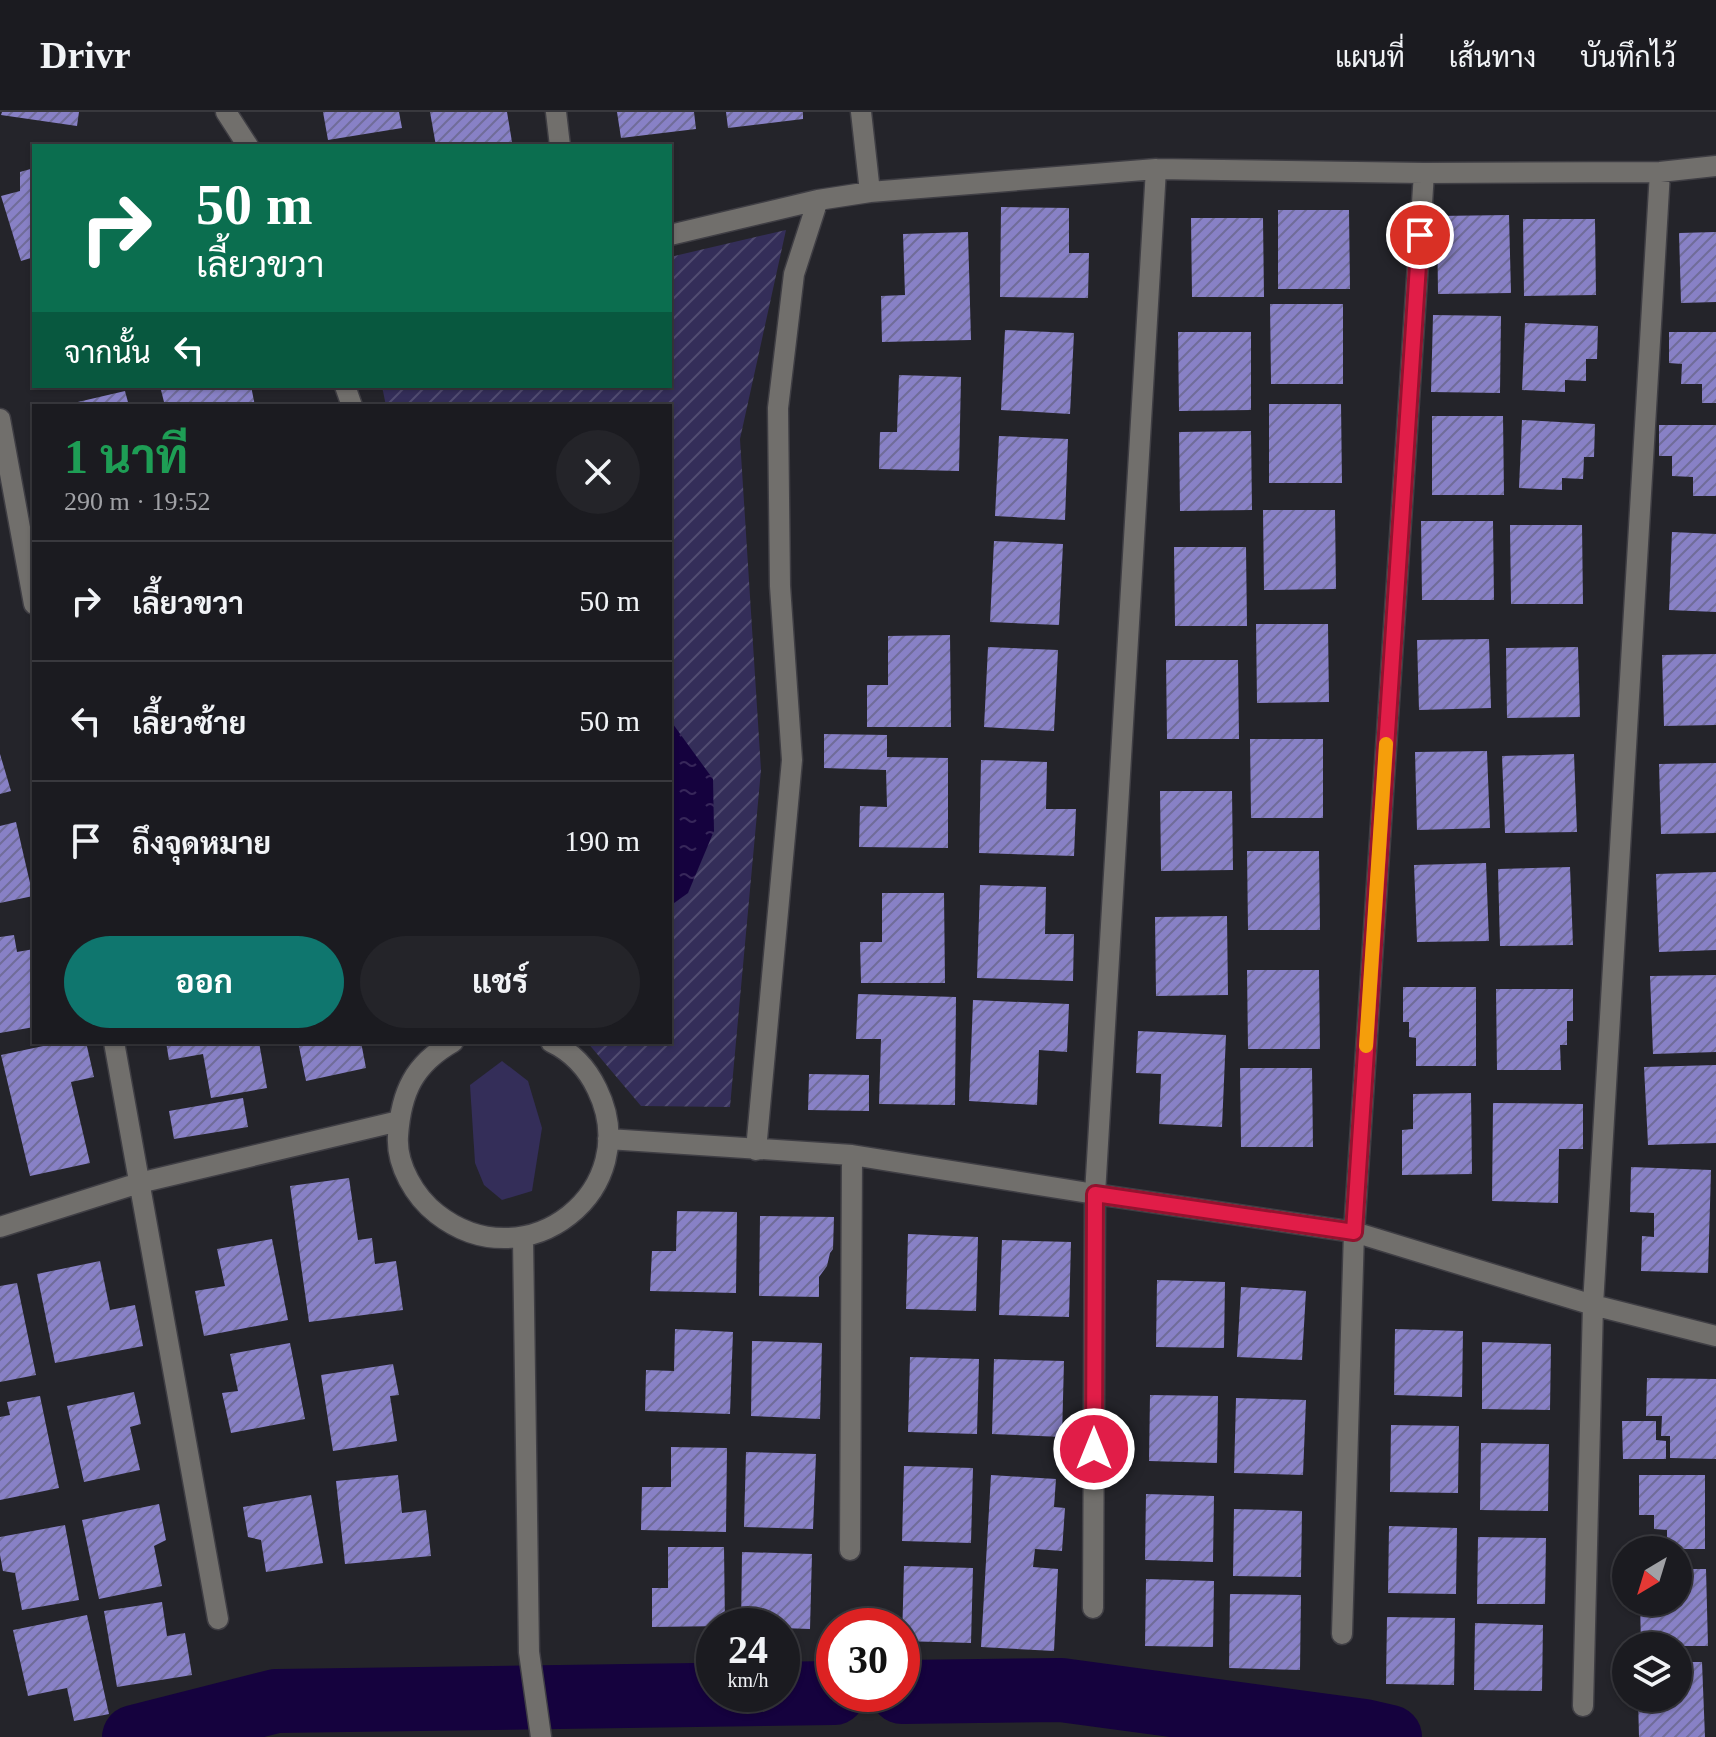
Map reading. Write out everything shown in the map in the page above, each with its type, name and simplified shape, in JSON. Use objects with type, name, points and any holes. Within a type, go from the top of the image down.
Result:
[{"type":"street","points":[[556,112],[560,144]]},
{"type":"street","points":[[861,112],[870,192]]},
{"type":"street","points":[[227,113],[247,144]]},
{"type":"street","points":[[672,235],[818,200],[870,192],[1156,169],[1424,173],[1660,172],[1716,166]]},
{"type":"street","points":[[1093,1608],[1095,1194],[1156,169]]},
{"type":"street","points":[[1583,1706],[1593,1305],[1660,172]]},
{"type":"street","points":[[1342,1634],[1354,1232],[1424,173]]},
{"type":"street","points":[[756,1150],[792,760],[780,586],[778,408],[794,274],[818,200]]},
{"type":"street","points":[[0,419],[32,593]]},
{"type":"street","points":[[114,1044],[218,1619]]},
{"type":"street","points":[[450,1044],[436,1052],[413,1078],[400,1109],[398,1143],[406,1176],[425,1205],[454,1227],[487,1239],[523,1238],[556,1226],[583,1204],[601,1174],[608,1139],[604,1104],[589,1072],[555,1044]]},
{"type":"street","points":[[0,1227],[139,1183],[399,1121]]},
{"type":"street","points":[[608,1139],[852,1155],[1354,1232],[1593,1305],[1716,1336]]},
{"type":"street","points":[[850,1550],[852,1155]]},
{"type":"street","points":[[523,1238],[529,1652],[540,1731]]},
{"type":"shaded area","points":[[786,230],[740,439],[761,770],[730,1107],[641,1106],[589,1044],[672,1044],[672,404],[386,404],[382,388],[672,388],[672,257]]},
{"type":"shaded area","points":[[502,1061],[528,1081],[542,1128],[532,1191],[502,1200],[484,1185],[475,1163],[470,1085]]},
{"type":"water","points":[[672,723],[713,779],[714,831],[688,893],[672,905]]},
{"type":"building","points":[[2,112],[79,112],[77,126],[1,115]]},
{"type":"building","points":[[323,112],[399,112],[402,128],[328,140]]},
{"type":"building","points":[[430,112],[507,112],[512,142],[436,144]]},
{"type":"building","points":[[617,112],[694,112],[696,129],[621,138]]},
{"type":"building","points":[[726,112],[803,112],[803,119],[728,128]]},
{"type":"building","points":[[32,169],[32,258],[21,261],[1,196],[20,191],[20,172]]},
{"type":"building","points":[[1001,207],[1069,208],[1069,253],[1089,253],[1088,298],[1000,297]]},
{"type":"building","points":[[1278,210],[1349,210],[1350,289],[1278,289]]},
{"type":"building","points":[[1509,215],[1511,293],[1438,294],[1437,216]]},
{"type":"building","points":[[1191,218],[1263,218],[1264,297],[1192,297]]},
{"type":"building","points":[[1523,219],[1595,219],[1596,295],[1524,296]]},
{"type":"building","points":[[968,232],[971,340],[882,342],[881,296],[905,295],[903,234]]},
{"type":"building","points":[[1716,232],[1716,302],[1681,303],[1679,233]]},
{"type":"building","points":[[1270,304],[1343,304],[1343,384],[1271,384]]},
{"type":"building","points":[[1433,315],[1501,316],[1500,393],[1431,392]]},
{"type":"building","points":[[1525,323],[1598,326],[1597,359],[1586,359],[1586,381],[1565,380],[1565,392],[1522,390]]},
{"type":"building","points":[[1005,330],[1074,333],[1070,414],[1001,410]]},
{"type":"building","points":[[1178,332],[1251,332],[1251,410],[1179,411]]},
{"type":"building","points":[[1669,332],[1716,332],[1716,403],[1702,403],[1702,384],[1681,384],[1682,364],[1669,363]]},
{"type":"building","points":[[899,375],[961,377],[959,471],[879,469],[880,432],[897,432]]},
{"type":"building","points":[[160,388],[251,388],[255,404],[164,404]]},
{"type":"building","points":[[125,391],[128,404],[69,404]]},
{"type":"building","points":[[1269,404],[1341,404],[1342,483],[1269,483]]},
{"type":"building","points":[[1432,416],[1503,416],[1504,495],[1432,495]]},
{"type":"building","points":[[1522,420],[1595,424],[1594,457],[1584,457],[1583,479],[1562,478],[1562,490],[1519,488]]},
{"type":"building","points":[[1659,425],[1716,425],[1716,496],[1693,496],[1693,477],[1672,476],[1672,456],[1659,456]]},
{"type":"building","points":[[1251,431],[1252,510],[1180,511],[1179,432]]},
{"type":"building","points":[[999,436],[1068,439],[1065,520],[995,516]]},
{"type":"building","points":[[1263,510],[1335,510],[1336,589],[1264,590]]},
{"type":"building","points":[[1421,521],[1493,521],[1494,600],[1422,600]]},
{"type":"building","points":[[1510,525],[1582,525],[1583,604],[1511,604]]},
{"type":"building","points":[[1672,532],[1716,534],[1716,612],[1669,610]]},
{"type":"building","points":[[994,541],[1063,544],[1059,625],[990,622]]},
{"type":"building","points":[[1174,547],[1246,547],[1247,626],[1175,626]]},
{"type":"building","points":[[1256,624],[1328,624],[1329,702],[1257,703]]},
{"type":"building","points":[[950,635],[951,727],[867,727],[867,685],[888,685],[888,636]]},
{"type":"building","points":[[1489,639],[1491,708],[1419,710],[1417,640]]},
{"type":"building","points":[[988,647],[1058,650],[1054,731],[984,727]]},
{"type":"building","points":[[1578,647],[1580,717],[1507,718],[1506,648]]},
{"type":"building","points":[[1716,654],[1716,725],[1664,726],[1662,655]]},
{"type":"building","points":[[1166,660],[1238,660],[1239,739],[1167,739]]},
{"type":"building","points":[[824,734],[887,735],[887,757],[948,758],[948,848],[859,847],[860,806],[887,807],[886,770],[824,768]]},
{"type":"building","points":[[1250,739],[1323,739],[1323,818],[1251,818]]},
{"type":"building","points":[[1487,751],[1490,828],[1417,830],[1415,752]]},
{"type":"building","points":[[0,754],[11,791],[0,794]]},
{"type":"building","points":[[1574,754],[1577,832],[1505,833],[1502,756]]},
{"type":"building","points":[[981,760],[1047,762],[1046,809],[1076,809],[1074,856],[979,853]]},
{"type":"building","points":[[1716,763],[1716,833],[1661,834],[1659,764]]},
{"type":"building","points":[[1160,791],[1232,791],[1233,870],[1161,871]]},
{"type":"building","points":[[16,822],[32,896],[0,903],[0,826]]},
{"type":"building","points":[[1247,851],[1319,851],[1320,930],[1248,930]]},
{"type":"building","points":[[1486,863],[1489,941],[1417,942],[1414,865]]},
{"type":"building","points":[[1570,867],[1573,945],[1500,946],[1498,869]]},
{"type":"building","points":[[1716,872],[1716,950],[1659,952],[1656,874]]},
{"type":"building","points":[[980,885],[1046,887],[1045,934],[1074,934],[1073,981],[977,978]]},
{"type":"building","points":[[882,893],[944,893],[945,983],[861,983],[860,942],[882,942]]},
{"type":"building","points":[[1227,916],[1228,995],[1156,996],[1155,917]]},
{"type":"building","points":[[14,935],[17,952],[32,949],[32,1027],[0,1033],[0,937]]},
{"type":"building","points":[[1247,970],[1319,970],[1320,1049],[1248,1049]]},
{"type":"building","points":[[1716,975],[1716,1052],[1653,1054],[1650,976]]},
{"type":"building","points":[[1403,987],[1476,987],[1476,1066],[1416,1066],[1416,1038],[1409,1037],[1409,1022],[1403,1022]]},
{"type":"building","points":[[1496,989],[1573,989],[1573,1021],[1567,1021],[1567,1045],[1560,1045],[1561,1070],[1497,1070]]},
{"type":"building","points":[[858,994],[956,997],[955,1105],[879,1104],[881,1039],[856,1039]]},
{"type":"building","points":[[973,1000],[1069,1004],[1067,1052],[1039,1050],[1037,1105],[969,1101]]},
{"type":"building","points":[[1138,1031],[1226,1035],[1222,1127],[1159,1124],[1161,1074],[1136,1073]]},
{"type":"building","points":[[53,1044],[86,1044],[94,1077],[71,1082],[90,1163],[30,1176],[1,1055]]},
{"type":"building","points":[[166,1044],[259,1044],[267,1088],[211,1098],[203,1054],[169,1060]]},
{"type":"building","points":[[298,1044],[361,1044],[366,1068],[306,1081]]},
{"type":"building","points":[[1716,1065],[1716,1143],[1648,1145],[1644,1067]]},
{"type":"building","points":[[1240,1068],[1312,1068],[1313,1147],[1241,1147]]},
{"type":"building","points":[[809,1074],[869,1075],[869,1111],[808,1110]]},
{"type":"building","points":[[1471,1093],[1472,1174],[1402,1175],[1402,1130],[1413,1129],[1413,1094]]},
{"type":"building","points":[[243,1098],[248,1127],[174,1139],[169,1111]]},
{"type":"building","points":[[1493,1103],[1583,1104],[1583,1149],[1559,1149],[1558,1203],[1492,1201]]},
{"type":"building","points":[[1631,1167],[1711,1170],[1708,1273],[1641,1271],[1642,1236],[1654,1237],[1654,1213],[1630,1212]]},
{"type":"building","points":[[349,1178],[358,1240],[372,1238],[375,1264],[396,1261],[403,1310],[309,1322],[290,1186]]},
{"type":"building","points":[[677,1211],[737,1212],[736,1293],[650,1291],[652,1251],[676,1251]]},
{"type":"building","points":[[760,1216],[834,1217],[833,1249],[819,1277],[819,1297],[759,1296]]},
{"type":"building","points":[[908,1234],[978,1237],[976,1311],[906,1309]]},
{"type":"building","points":[[272,1239],[288,1320],[204,1336],[195,1291],[225,1286],[217,1249]]},
{"type":"building","points":[[1002,1240],[1071,1242],[1069,1317],[999,1315]]},
{"type":"building","points":[[100,1261],[110,1310],[135,1305],[143,1346],[55,1363],[37,1274]]},
{"type":"building","points":[[1157,1280],[1225,1282],[1224,1348],[1156,1347]]},
{"type":"building","points":[[17,1283],[36,1375],[0,1382],[0,1286]]},
{"type":"building","points":[[1241,1287],[1306,1291],[1302,1360],[1237,1357]]},
{"type":"building","points":[[675,1329],[733,1332],[730,1414],[645,1411],[646,1370],[674,1371]]},
{"type":"building","points":[[1395,1329],[1463,1331],[1462,1397],[1394,1395]]},
{"type":"building","points":[[752,1341],[822,1343],[820,1419],[751,1416]]},
{"type":"building","points":[[1482,1342],[1551,1344],[1550,1410],[1482,1409]]},
{"type":"building","points":[[290,1343],[305,1419],[231,1433],[222,1393],[238,1391],[230,1354]]},
{"type":"building","points":[[910,1357],[979,1359],[977,1434],[908,1432]]},
{"type":"building","points":[[994,1359],[1064,1361],[1062,1437],[992,1434]]},
{"type":"building","points":[[393,1364],[399,1395],[390,1396],[397,1441],[333,1451],[321,1375]]},
{"type":"building","points":[[1647,1378],[1716,1379],[1716,1459],[1670,1458],[1670,1436],[1661,1436],[1662,1416],[1646,1416]]},
{"type":"building","points":[[134,1392],[141,1424],[130,1427],[140,1470],[84,1482],[67,1406]]},
{"type":"building","points":[[1150,1395],[1218,1396],[1217,1463],[1149,1461]]},
{"type":"building","points":[[40,1396],[59,1488],[0,1500],[0,1417],[10,1415],[7,1402]]},
{"type":"building","points":[[1236,1398],[1306,1400],[1303,1475],[1234,1473]]},
{"type":"building","points":[[1622,1421],[1656,1421],[1656,1440],[1666,1441],[1666,1459],[1623,1459]]},
{"type":"building","points":[[1391,1425],[1459,1426],[1458,1493],[1390,1492]]},
{"type":"building","points":[[1481,1443],[1549,1444],[1548,1511],[1480,1510]]},
{"type":"building","points":[[671,1447],[727,1448],[726,1532],[641,1530],[642,1487],[671,1487]]},
{"type":"building","points":[[746,1452],[816,1454],[813,1529],[744,1527]]},
{"type":"building","points":[[904,1466],[973,1468],[971,1543],[902,1541]]},
{"type":"building","points":[[398,1475],[402,1513],[426,1510],[431,1556],[345,1564],[336,1481]]},
{"type":"building","points":[[991,1475],[1056,1479],[1054,1507],[1065,1508],[1062,1551],[1035,1549],[1033,1567],[1058,1569],[1054,1651],[981,1647]]},
{"type":"building","points":[[1639,1475],[1705,1475],[1705,1549],[1692,1549],[1692,1536],[1667,1536],[1667,1530],[1654,1529],[1654,1515],[1639,1515]]},
{"type":"building","points":[[1146,1494],[1214,1496],[1213,1562],[1145,1560]]},
{"type":"building","points":[[311,1495],[323,1563],[266,1572],[261,1540],[248,1537],[243,1507]]},
{"type":"building","points":[[159,1504],[166,1540],[154,1546],[162,1586],[99,1599],[82,1520]]},
{"type":"building","points":[[1234,1509],[1302,1511],[1301,1577],[1233,1576]]},
{"type":"building","points":[[65,1525],[79,1600],[22,1610],[15,1573],[3,1571],[0,1537]]},
{"type":"building","points":[[1389,1526],[1457,1528],[1456,1594],[1388,1593]]},
{"type":"building","points":[[1478,1537],[1546,1538],[1545,1604],[1477,1604]]},
{"type":"building","points":[[668,1547],[724,1547],[725,1608],[696,1608],[696,1626],[652,1627],[652,1588],[668,1588]]},
{"type":"building","points":[[742,1552],[812,1554],[810,1629],[800,1629],[800,1608],[741,1608]]},
{"type":"building","points":[[904,1566],[973,1568],[971,1643],[920,1642],[920,1608],[903,1608]]},
{"type":"building","points":[[1692,1569],[1706,1569],[1708,1646],[1692,1646],[1692,1632],[1641,1632],[1640,1616],[1692,1616]]},
{"type":"building","points":[[1146,1579],[1214,1581],[1213,1647],[1145,1646]]},
{"type":"building","points":[[1230,1594],[1301,1595],[1300,1670],[1229,1668]]},
{"type":"building","points":[[162,1602],[167,1636],[185,1633],[192,1675],[117,1687],[104,1611]]},
{"type":"building","points":[[87,1615],[109,1714],[74,1721],[67,1688],[28,1696],[13,1630]]},
{"type":"building","points":[[1387,1617],[1455,1618],[1454,1685],[1386,1684]]},
{"type":"building","points":[[1475,1623],[1543,1625],[1542,1691],[1474,1690]]},
{"type":"building","points":[[1692,1662],[1702,1662],[1705,1737],[1639,1737],[1638,1712],[1692,1712]]},
{"type":"waterway","points":[[920,1692],[1061,1690],[1390,1737]]},
{"type":"waterway","points":[[134,1737],[276,1701],[816,1693]]},
{"type":"slow traffic","points":[[1366,1046],[1386,744]]},
{"type":"route","points":[[1094,1449],[1095,1194],[1354,1232],[1420,235]]}]
